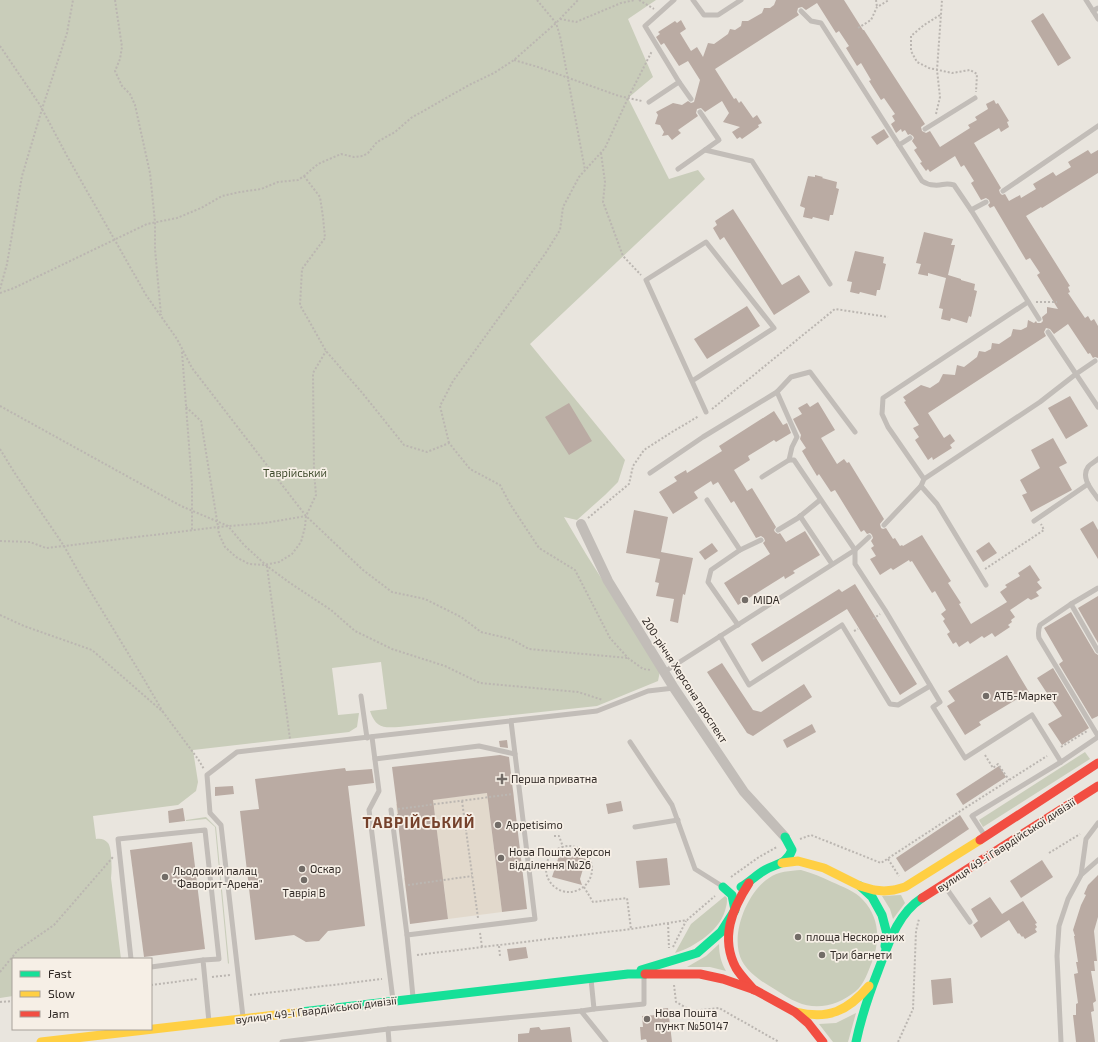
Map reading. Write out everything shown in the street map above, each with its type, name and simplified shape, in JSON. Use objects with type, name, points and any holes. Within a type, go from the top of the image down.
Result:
[{"type":"street","name":"200-річчя Херсона проспект","points":[[581,524],[608,581],[674,688],[744,792],[785,837]]},
{"type":"street","name":"вулиця 49-ї Гвардійської дивізії","points":[[860,886],[874,890],[894,890],[1006,824],[1098,763]]},
{"type":"street","points":[[1006,824],[1018,827],[1085,785],[1098,786]]},
{"type":"street","name":"вулиця 49-ї Гвардійської дивізії","points":[[884,955],[895,929],[906,912],[915,903],[1098,786]]},
{"type":"street","points":[[785,837],[824,868]]},
{"type":"street","points":[[723,887],[734,890],[749,883],[765,870],[782,862],[788,857],[792,850],[785,837]]},
{"type":"street","points":[[782,862],[798,861],[824,868],[860,886],[872,897],[882,915],[887,934],[884,955],[864,1006],[856,1042]]},
{"type":"street","points":[[749,883],[735,910],[728,933],[729,951],[737,969],[755,990]]},
{"type":"street","points":[[628,974],[698,953],[721,932],[735,910],[732,895],[723,887]]},
{"type":"street","points":[[628,974],[700,974],[723,979],[755,990],[795,1012],[808,1023],[823,1042]]},
{"type":"street","name":"вулиця 49-ї Гвардійської дивізії","points":[[152,1029],[628,974]]},
{"type":"street","points":[[795,1012],[811,1015],[830,1014],[848,1007],[863,994],[875,977]]},
{"type":"street","name":"вулиця 49-ї Гвардійської дивізії","points":[[41,1042],[139,1030]]},
{"type":"lane","points":[[673,0],[645,26],[691,99]]},
{"type":"lane","points":[[693,0],[704,15],[718,15],[741,0]]},
{"type":"lane","points":[[1086,0],[1096,10],[1098,19]]},
{"type":"lane","points":[[800,11],[811,20],[821,23],[922,181],[935,186],[946,183],[954,185],[1039,319]]},
{"type":"lane","points":[[649,102],[680,82]]},
{"type":"lane","points":[[925,129],[975,98]]},
{"type":"lane","points":[[678,169],[719,140],[700,112]]},
{"type":"lane","points":[[1003,191],[1098,126]]},
{"type":"lane","points":[[899,145],[910,138]]},
{"type":"lane","points":[[705,150],[752,161],[830,284]]},
{"type":"lane","points":[[971,210],[986,202]]},
{"type":"lane","points":[[692,381],[774,328],[706,242],[646,280],[706,412]]},
{"type":"lane","points":[[924,479],[888,427],[882,414],[883,398],[1028,302]]},
{"type":"lane","points":[[1048,332],[1098,407]]},
{"type":"lane","points":[[884,525],[921,486],[924,479],[1040,402],[1095,361]]},
{"type":"lane","points":[[650,473],[703,437],[777,392],[791,377],[810,372],[855,432]]},
{"type":"lane","points":[[777,392],[797,437],[792,447],[789,460]]},
{"type":"lane","points":[[1098,459],[1088,467],[1085,478],[1098,499]]},
{"type":"lane","points":[[762,477],[789,460],[794,460],[855,550],[855,564],[885,610],[940,702],[933,707],[964,758],[1032,715],[1061,762]]},
{"type":"lane","points":[[1036,519],[1088,484]]},
{"type":"lane","points":[[921,486],[937,504],[986,585]]},
{"type":"lane","points":[[707,500],[740,550]]},
{"type":"lane","points":[[778,530],[800,516],[820,500]]},
{"type":"lane","points":[[800,516],[832,564]]},
{"type":"lane","points":[[664,672],[855,550],[869,537]]},
{"type":"lane","points":[[738,625],[708,582],[711,570],[740,550],[761,540]]},
{"type":"lane","points":[[985,837],[972,816],[1061,762],[1098,736],[1039,638],[1038,629],[1040,625],[1098,588]]},
{"type":"lane","points":[[1071,604],[1098,651]]},
{"type":"lane","points":[[720,636],[749,685],[842,625],[890,704],[898,705],[930,686]]},
{"type":"lane","points":[[244,1018],[221,825],[210,812],[207,776],[237,752],[597,712],[648,691],[674,688]]},
{"type":"lane","points":[[361,696],[375,759],[379,791],[369,810],[393,1001]]},
{"type":"lane","points":[[406,935],[535,919],[511,721]]},
{"type":"lane","points":[[630,742],[672,805],[695,869],[723,887]]},
{"type":"lane","points":[[375,759],[479,746],[515,754]]},
{"type":"lane","points":[[391,810],[414,999]]},
{"type":"lane","points":[[635,827],[678,820]]},
{"type":"lane","points":[[1081,875],[1086,839],[1098,823]]},
{"type":"lane","points":[[131,958],[118,840],[205,830],[219,959],[152,967]]},
{"type":"lane","points":[[1061,1042],[1058,956],[1059,926],[1068,899],[1081,875],[1098,860]]},
{"type":"lane","points":[[944,884],[970,922]]},
{"type":"lane","points":[[203,960],[209,1023]]},
{"type":"lane","points":[[282,1042],[303,1041],[388,1029],[644,1004],[644,974]]},
{"type":"lane","points":[[591,978],[594,1009]]},
{"type":"lane","points":[[581,1011],[606,1042]]},
{"type":"lane","points":[[388,1029],[389,1042]]},
{"type":"path","points":[[0,290],[7,264],[22,176],[67,33],[73,0]]},
{"type":"path","points":[[115,0],[122,47],[120,59],[115,71],[122,86],[130,94],[135,105],[150,173],[155,222],[155,250],[161,316]]},
{"type":"path","points":[[537,0],[556,23],[560,36],[585,170]]},
{"type":"path","points":[[0,293],[14,288],[147,224],[177,218],[201,208],[222,196],[260,189],[278,182],[298,180],[318,164],[340,154],[354,157],[363,156],[368,153],[377,142],[395,132],[411,118],[469,85],[494,73],[514,60],[556,23],[578,0]]},
{"type":"path","points":[[560,19],[576,22],[621,3],[635,0]]},
{"type":"path","points":[[639,0],[660,13]]},
{"type":"path","points":[[858,28],[871,20],[877,7],[876,0]]},
{"type":"path","points":[[877,7],[889,0]]},
{"type":"path","points":[[933,124],[940,97],[937,70],[942,0]]},
{"type":"path","points":[[940,15],[924,25],[911,36],[911,51],[917,62],[929,68],[952,73],[970,70],[977,74],[975,98]]},
{"type":"path","points":[[656,44],[604,148],[579,177],[563,207],[560,230],[545,254],[454,381],[440,406],[449,443],[470,469],[500,485],[510,504],[538,548],[575,570],[610,638],[628,658],[643,669],[664,672]]},
{"type":"path","points":[[0,46],[42,109],[146,295],[177,339],[192,368],[306,516],[363,570],[392,592],[425,599],[461,617],[481,632],[511,639],[529,649],[628,658]]},
{"type":"path","points":[[514,60],[619,96],[649,102]]},
{"type":"path","points":[[601,152],[605,182],[603,202],[623,256],[646,280]]},
{"type":"path","points":[[304,176],[320,197],[324,238],[302,269],[300,305],[326,351],[404,445],[427,452],[449,443]]},
{"type":"path","points":[[1028,302],[1057,302]]},
{"type":"path","points":[[581,524],[628,484],[633,466],[644,450],[714,408],[835,309],[888,317]]},
{"type":"path","points":[[182,350],[192,485],[192,530]]},
{"type":"path","points":[[186,407],[201,421],[219,534],[225,547],[236,558],[250,564],[266,566],[279,562],[292,554],[301,542],[306,516],[316,495],[314,472],[314,373],[326,351]]},
{"type":"path","points":[[0,406],[181,506],[228,526],[244,545],[266,566],[331,610],[355,631],[392,649],[445,666],[480,683],[578,692],[616,704]]},
{"type":"path","points":[[0,449],[64,546],[78,572],[146,681],[163,712],[198,759],[207,776]]},
{"type":"path","points":[[0,541],[30,542],[46,548],[218,527],[264,523],[306,516]]},
{"type":"path","points":[[979,573],[1044,530],[1036,519]]},
{"type":"path","points":[[266,566],[291,746]]},
{"type":"path","points":[[0,615],[24,626],[92,650],[163,712]]},
{"type":"path","points":[[1061,747],[1093,727]]},
{"type":"path","points":[[1072,740],[1078,744]]},
{"type":"path","points":[[985,755],[993,768],[998,764],[1009,780]]},
{"type":"path","points":[[811,835],[880,863],[1047,756]]},
{"type":"path","points":[[391,810],[520,794]]},
{"type":"path","points":[[462,801],[478,915]]},
{"type":"path","points":[[1049,853],[1080,834]]},
{"type":"path","points":[[554,836],[559,836],[563,847]]},
{"type":"path","points":[[573,846],[580,849],[586,853],[590,859],[592,874],[589,881],[578,890],[570,892],[562,891],[550,882],[546,874],[548,859],[553,852],[563,847],[573,846]]},
{"type":"path","points":[[0,972],[18,950],[54,925],[80,897],[119,850]]},
{"type":"path","points":[[888,859],[904,883]]},
{"type":"path","points":[[400,885],[472,876]]},
{"type":"path","points":[[409,956],[631,929],[627,898],[593,902],[584,886]]},
{"type":"path","points":[[898,1042],[913,1009],[916,932],[920,912]]},
{"type":"path","points":[[668,923],[670,954],[687,920]]},
{"type":"path","points":[[479,926],[482,947]]},
{"type":"path","points":[[499,946],[500,956]]},
{"type":"path","points":[[152,985],[230,975]]},
{"type":"path","points":[[250,995],[382,979]]},
{"type":"path","points":[[673,984],[676,1002],[692,1011],[719,1008],[779,1042]]},
{"type":"path","points":[[0,1002],[12,1001]]},
{"type":"green space","name":"Таврійський","points":[[0,0],[656,0],[628,19],[653,77],[628,98],[669,179],[698,170],[705,179],[530,344],[625,460],[618,482],[605,495],[577,520],[564,517],[660,671],[658,681],[597,706],[399,727],[384,727],[375,721],[370,711],[387,709],[381,662],[332,668],[338,715],[359,713],[357,727],[349,732],[193,750],[198,782],[196,791],[178,805],[93,816],[96,839],[101,839],[108,843],[110,850],[112,865],[111,878],[121,958],[12,958],[12,996],[0,998]]},
{"type":"green space","points":[[1085,752],[1090,759],[983,827],[979,820]]},
{"type":"green space","points":[[206,817],[216,827],[228,964],[215,827],[206,819],[186,821]]},
{"type":"green space","points":[[801,870],[824,878],[856,894],[869,907],[873,914],[877,930],[875,954],[864,981],[856,991],[849,996],[828,1005],[805,1005],[789,998],[753,974],[745,966],[739,951],[739,927],[742,915],[754,893],[769,878],[776,874]]},
{"type":"green space","points":[[901,895],[905,903],[893,919],[890,909],[882,896]]},
{"type":"green space","points":[[725,896],[727,898],[727,902],[723,915],[713,930],[699,942],[675,953],[691,924]]},
{"type":"green space","points":[[719,944],[719,951],[726,971],[710,967],[687,967],[706,956]]},
{"type":"green space","points":[[856,1013],[848,1042],[833,1042],[819,1024],[836,1023]]},
{"type":"shaded area","points":[[513,790],[514,798],[488,801],[502,912],[448,919],[444,886],[406,891],[404,878],[442,873],[434,810],[397,814],[396,804]]},
{"type":"building","points":[[776,0],[844,0],[925,124],[921,127],[922,131],[926,133],[930,131],[940,147],[970,128],[968,125],[977,120],[975,117],[988,109],[986,104],[994,100],[996,104],[998,103],[1009,121],[1007,122],[1009,127],[1001,132],[999,128],[974,143],[1001,188],[999,190],[1000,193],[1002,195],[1005,194],[1009,201],[1020,195],[1021,198],[1036,189],[1033,184],[1053,172],[1056,176],[1071,167],[1068,162],[1088,150],[1091,154],[1098,150],[1098,173],[1042,208],[1041,207],[1026,216],[1070,286],[1068,287],[1070,292],[1068,293],[1085,318],[1088,316],[1091,321],[1094,319],[1098,326],[1098,358],[1093,358],[1090,353],[1088,354],[1068,324],[1054,334],[1050,329],[1046,328],[1044,332],[1046,336],[928,413],[944,438],[950,434],[955,441],[950,445],[952,448],[933,460],[932,457],[928,460],[915,440],[919,437],[913,428],[919,425],[904,402],[906,401],[903,397],[921,385],[930,388],[939,382],[943,374],[955,375],[957,365],[964,367],[977,357],[979,351],[985,352],[991,349],[992,343],[999,344],[1011,336],[1013,329],[1021,330],[1027,327],[1028,320],[1034,323],[1036,321],[1037,323],[1041,323],[1043,321],[1042,317],[1047,313],[1047,307],[1058,309],[1037,275],[1040,273],[1030,258],[1026,260],[994,206],[990,208],[988,205],[990,203],[989,200],[986,198],[981,200],[971,183],[974,181],[964,165],[961,167],[955,156],[930,172],[928,169],[926,171],[920,163],[922,162],[914,150],[917,148],[912,141],[914,138],[913,136],[910,134],[908,135],[905,130],[902,132],[901,129],[896,133],[891,124],[895,121],[892,116],[895,114],[884,98],[881,100],[869,81],[871,80],[861,63],[857,66],[846,48],[849,46],[839,31],[836,33],[817,3],[806,10],[802,7],[798,8],[797,12],[799,15],[715,69],[734,99],[736,98],[739,103],[741,101],[753,118],[757,115],[762,123],[758,125],[759,127],[742,139],[740,137],[737,139],[732,132],[740,127],[723,122],[729,113],[722,101],[705,112],[701,108],[697,109],[696,113],[698,116],[678,130],[681,133],[672,140],[668,135],[662,136],[664,132],[660,125],[655,124],[658,115],[656,112],[673,103],[682,105],[688,101],[691,103],[694,102],[700,80],[688,61],[679,66],[664,43],[661,45],[656,37],[660,34],[658,32],[675,21],[677,23],[681,20],[686,29],[680,33],[691,51],[697,47],[703,57],[708,43],[714,44],[728,34],[730,29],[735,30],[741,26],[742,21],[748,21],[762,13],[764,8],[770,8],[774,5]]},
{"type":"building","points":[[1043,13],[1071,58],[1058,66],[1031,21]]},
{"type":"building","points":[[884,129],[889,137],[877,145],[871,137]]},
{"type":"building","points":[[815,175],[837,182],[836,188],[839,189],[833,215],[830,215],[829,221],[813,217],[812,219],[803,217],[805,208],[800,206],[808,176],[815,177]]},
{"type":"building","points":[[733,209],[782,285],[799,275],[810,292],[774,315],[724,237],[720,240],[713,228],[717,225],[715,221]]},
{"type":"building","points":[[924,232],[953,239],[951,245],[955,245],[948,275],[975,284],[974,290],[977,291],[971,317],[969,316],[967,323],[951,318],[950,321],[941,319],[943,309],[939,308],[946,278],[928,273],[928,276],[918,274],[921,264],[916,263]]},
{"type":"building","points":[[855,251],[884,257],[883,263],[886,264],[880,290],[877,290],[876,296],[860,292],[859,294],[850,292],[852,282],[847,281]]},
{"type":"building","points":[[747,306],[760,326],[707,359],[694,339]]},
{"type":"building","points":[[1070,396],[1088,426],[1066,439],[1048,408]]},
{"type":"building","points":[[818,402],[835,430],[821,438],[837,464],[844,459],[847,463],[849,462],[884,519],[880,524],[881,528],[886,528],[893,539],[895,538],[900,546],[903,546],[922,535],[951,581],[948,583],[961,603],[959,604],[971,624],[1007,602],[1000,592],[1007,587],[1005,585],[1020,576],[1018,573],[1030,565],[1040,580],[1037,582],[1042,588],[1036,592],[1039,596],[1031,600],[1028,598],[1010,610],[1015,617],[1008,625],[1010,627],[995,637],[992,633],[984,638],[982,636],[970,644],[968,641],[959,647],[956,642],[953,644],[947,634],[950,632],[943,621],[945,619],[941,614],[946,610],[935,591],[932,593],[912,561],[910,562],[909,560],[893,570],[891,568],[880,575],[870,559],[876,556],[871,548],[874,546],[871,541],[873,538],[872,535],[870,533],[867,534],[864,530],[861,532],[835,490],[831,492],[819,474],[817,476],[802,451],[806,448],[800,439],[801,435],[793,419],[802,414],[798,408],[807,403],[810,407]]},
{"type":"building","points":[[569,403],[592,441],[569,455],[545,417]]},
{"type":"building","points":[[774,411],[783,425],[787,423],[791,433],[776,442],[774,440],[748,456],[750,460],[734,470],[747,491],[752,488],[776,527],[774,530],[775,532],[778,534],[780,533],[786,542],[805,531],[820,555],[793,571],[795,573],[785,579],[784,576],[738,605],[724,583],[770,554],[763,543],[765,541],[764,538],[761,536],[756,538],[734,501],[731,503],[718,482],[713,485],[711,481],[694,492],[698,498],[673,514],[659,492],[677,481],[674,477],[686,470],[687,473],[722,451],[719,446]]},
{"type":"building","points":[[1053,438],[1067,463],[1059,467],[1072,490],[1031,512],[1022,495],[1027,493],[1020,480],[1040,468],[1031,450]]},
{"type":"building","points":[[634,510],[668,517],[661,552],[693,558],[685,595],[683,594],[678,623],[670,621],[674,599],[656,596],[659,583],[655,582],[660,559],[626,553]]},
{"type":"building","points":[[1093,521],[1098,530],[1098,559],[1080,529]]},
{"type":"building","points":[[989,542],[997,553],[983,562],[976,551]]},
{"type":"building","points":[[712,543],[718,551],[705,560],[699,552]]},
{"type":"building","points":[[855,584],[917,684],[900,695],[847,609],[762,662],[751,644],[839,589],[842,592]]},
{"type":"building","points":[[1098,596],[1098,643],[1078,608]]},
{"type":"building","points":[[1071,612],[1095,653],[1098,655],[1098,716],[1092,719],[1059,664],[1063,661],[1044,628]]},
{"type":"building","name":"АТБ-Маркет","points":[[1007,655],[1029,692],[979,722],[981,725],[965,735],[947,706],[955,701],[948,691]]},
{"type":"building","points":[[722,663],[753,710],[761,712],[804,684],[812,697],[753,736],[747,733],[707,672]]},
{"type":"building","points":[[1053,668],[1089,728],[1062,745],[1048,724],[1062,716],[1037,678]]},
{"type":"building","points":[[812,724],[816,732],[787,748],[783,740]]},
{"type":"building","points":[[507,740],[508,748],[500,747],[499,741]]},
{"type":"building","points":[[500,755],[509,757],[527,909],[502,912],[487,793],[433,800],[448,919],[410,924],[392,767]]},
{"type":"building","points":[[999,766],[1006,777],[963,805],[956,794]]},
{"type":"building","name":"Оскар","points":[[345,768],[346,771],[372,769],[374,783],[348,786],[365,926],[328,931],[319,941],[306,942],[294,935],[255,940],[240,811],[259,809],[255,779]]},
{"type":"building","points":[[233,786],[234,794],[215,796],[215,787]]},
{"type":"building","points":[[621,801],[623,811],[608,814],[606,804]]},
{"type":"building","points":[[183,808],[185,821],[169,823],[168,811]]},
{"type":"building","points":[[960,815],[969,829],[905,872],[896,858]]},
{"type":"building","name":"Льодовий палац \"Фаворит-Арена\"","points":[[192,842],[205,949],[144,957],[130,850]]},
{"type":"building","points":[[560,853],[586,859],[580,879],[582,885],[552,877]]},
{"type":"building","points":[[667,858],[670,885],[639,888],[636,861]]},
{"type":"building","points":[[1042,860],[1053,877],[1021,898],[1010,881]]},
{"type":"building","points":[[1098,875],[1098,917],[1094,931],[1097,961],[1094,961],[1095,971],[1091,971],[1096,1001],[1093,1003],[1094,1011],[1091,1012],[1095,1042],[1076,1042],[1073,1015],[1076,1015],[1076,1004],[1078,1003],[1074,974],[1078,973],[1076,962],[1078,962],[1073,930],[1081,905],[1086,895],[1084,894],[1088,885]]},
{"type":"building","points":[[990,897],[1002,914],[1023,901],[1037,923],[1035,924],[1037,927],[1035,929],[1037,932],[1025,939],[1019,933],[1018,934],[1009,920],[981,938],[973,925],[978,921],[971,909]]},
{"type":"building","points":[[526,947],[528,958],[509,961],[507,949]]},
{"type":"building","points":[[951,978],[953,1003],[933,1005],[931,980]]},
{"type":"building","points":[[668,1008],[672,1042],[647,1042],[646,1039],[641,1040],[640,1027],[643,1027],[642,1016],[657,1015],[657,1009]]},
{"type":"building","points":[[539,1027],[541,1030],[570,1027],[572,1042],[518,1042],[518,1034],[529,1033],[530,1028]]},
{"type":"traffic: fast","points":[[741,887],[762,872],[781,863],[790,855],[792,850],[785,837]]},
{"type":"traffic: fast","points":[[860,886],[872,897],[882,915],[887,934],[885,946]]},
{"type":"traffic: fast","points":[[641,970],[697,953],[721,932],[735,910],[732,895],[723,887]]},
{"type":"traffic: fast","points":[[856,1042],[868,997],[894,931],[906,912],[922,898]]},
{"type":"traffic: fast","points":[[301,1012],[628,974],[645,974]]},
{"type":"traffic: slow","points":[[782,863],[798,861],[824,868],[860,886],[874,890],[894,890],[905,887],[980,840]]},
{"type":"traffic: slow","points":[[796,1012],[818,1015],[837,1011],[853,1002],[869,986]]},
{"type":"traffic: slow","points":[[152,1029],[301,1012]]},
{"type":"traffic: slow","points":[[41,1042],[145,1030]]},
{"type":"traffic: jam","points":[[980,840],[1098,763]]},
{"type":"traffic: jam","points":[[922,898],[1098,786]]},
{"type":"traffic: jam","points":[[749,883],[733,913],[730,924],[729,946],[731,957],[736,968],[754,990]]},
{"type":"traffic: jam","points":[[645,974],[700,974],[723,979],[755,990],[795,1012],[808,1023],[823,1042]]},
{"type":"place","name":"MIDA","points":[[745,600]]},
{"type":"place","name":"АТБ-Маркет","points":[[986,696]]},
{"type":"place","name":"Перша приватна","points":[[502,779]]},
{"type":"place","name":"Appetisimo","points":[[498,825]]},
{"type":"place","name":"Нова Пошта Херсон відділення №26","points":[[501,858]]},
{"type":"place","name":"Оскар","points":[[302,869]]},
{"type":"place","name":"Льодовий палац \"Фаворит-Арена\"","points":[[165,877]]},
{"type":"place","name":"Таврія В","points":[[304,880]]},
{"type":"place","name":"площа Нескорених","points":[[798,937]]},
{"type":"place","name":"Три багнети","points":[[822,955]]},
{"type":"place","name":"Нова Пошта пункт №50147","points":[[647,1019]]},
{"type":"district","name":"ТАВРІЙСЬКИЙ","points":[[419,823]]}]
